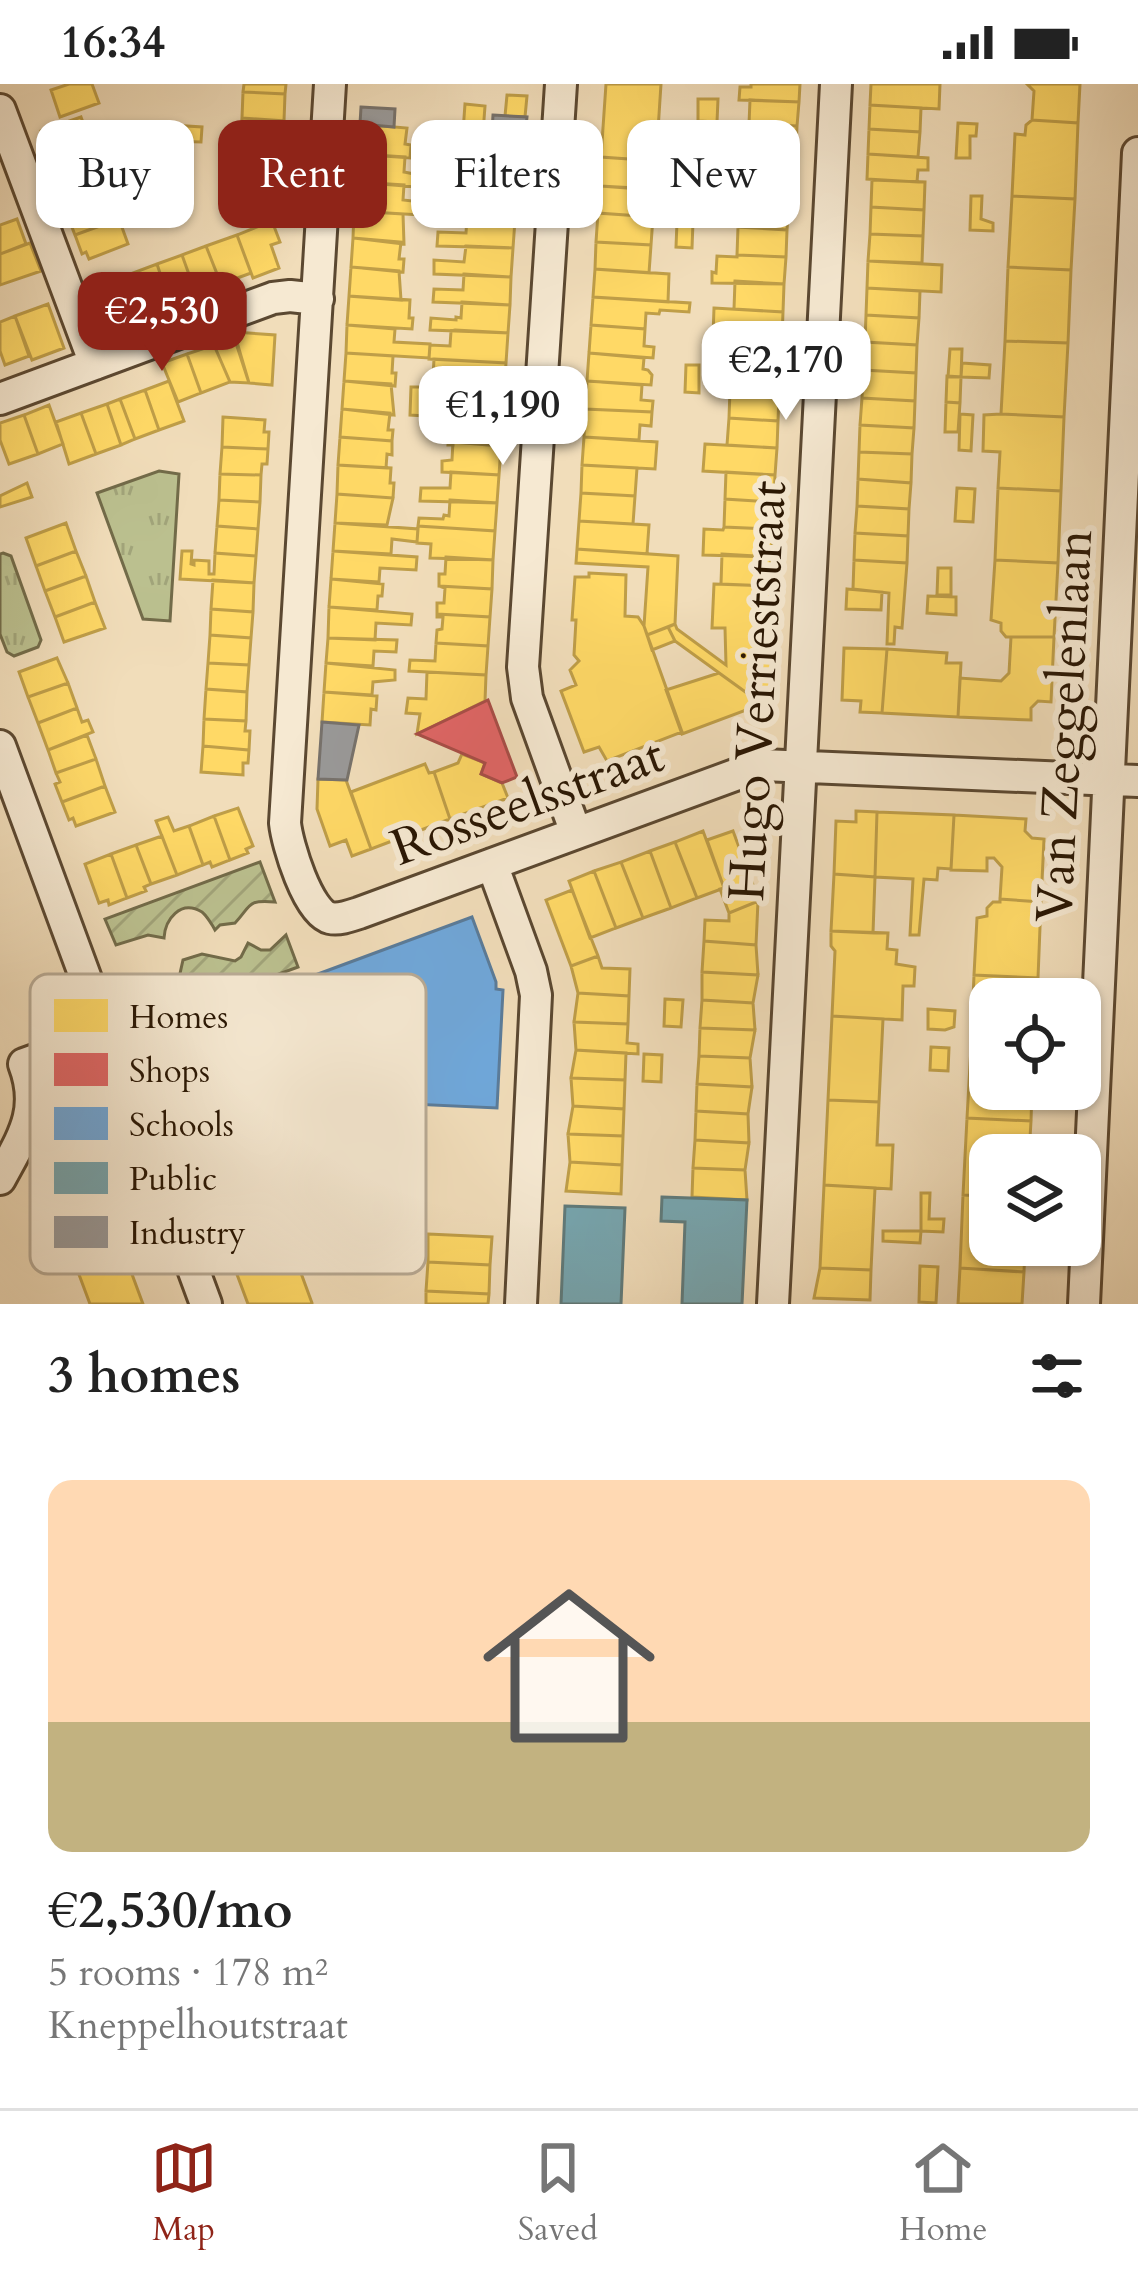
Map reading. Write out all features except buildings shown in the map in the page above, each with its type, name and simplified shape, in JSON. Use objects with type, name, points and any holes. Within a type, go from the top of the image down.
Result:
[{"type":"street","points":[[0,399],[273,298],[318,299],[330,84]]},
{"type":"street","points":[[561,84],[523,667],[529,703],[576,833]]},
{"type":"street","name":"Hugo Verrieststraat","points":[[773,1304],[836,84]]},
{"type":"street","points":[[0,110],[95,364]]},
{"type":"street","name":"Van Zeggelenlaan","points":[[1084,1304],[1123,780],[1138,153]]},
{"type":"street","name":"Rosseelsstraat","points":[[318,299],[285,823],[314,905],[325,916],[346,917],[754,767],[1123,780]]},
{"type":"street","points":[[0,746],[85,974]]},
{"type":"street","points":[[492,864],[536,995],[521,1304]]},
{"type":"street","points":[[0,1179],[30,1114]]},
{"type":"street","points":[[195,1274],[206,1304]]},
{"type":"green space","points":[[159,471],[179,474],[170,621],[143,619],[97,493]]},
{"type":"green space","points":[[3,553],[11,556],[41,640],[38,647],[14,656],[7,652],[0,634]]},
{"type":"green space","points":[[260,862],[275,902],[254,903],[235,923],[215,930],[202,912],[187,908],[171,918],[164,938],[148,935],[116,945],[105,919]]},
{"type":"green space","points":[[286,935],[298,967],[279,974],[180,974],[183,960],[202,954],[235,961],[248,943],[270,950]]}]
